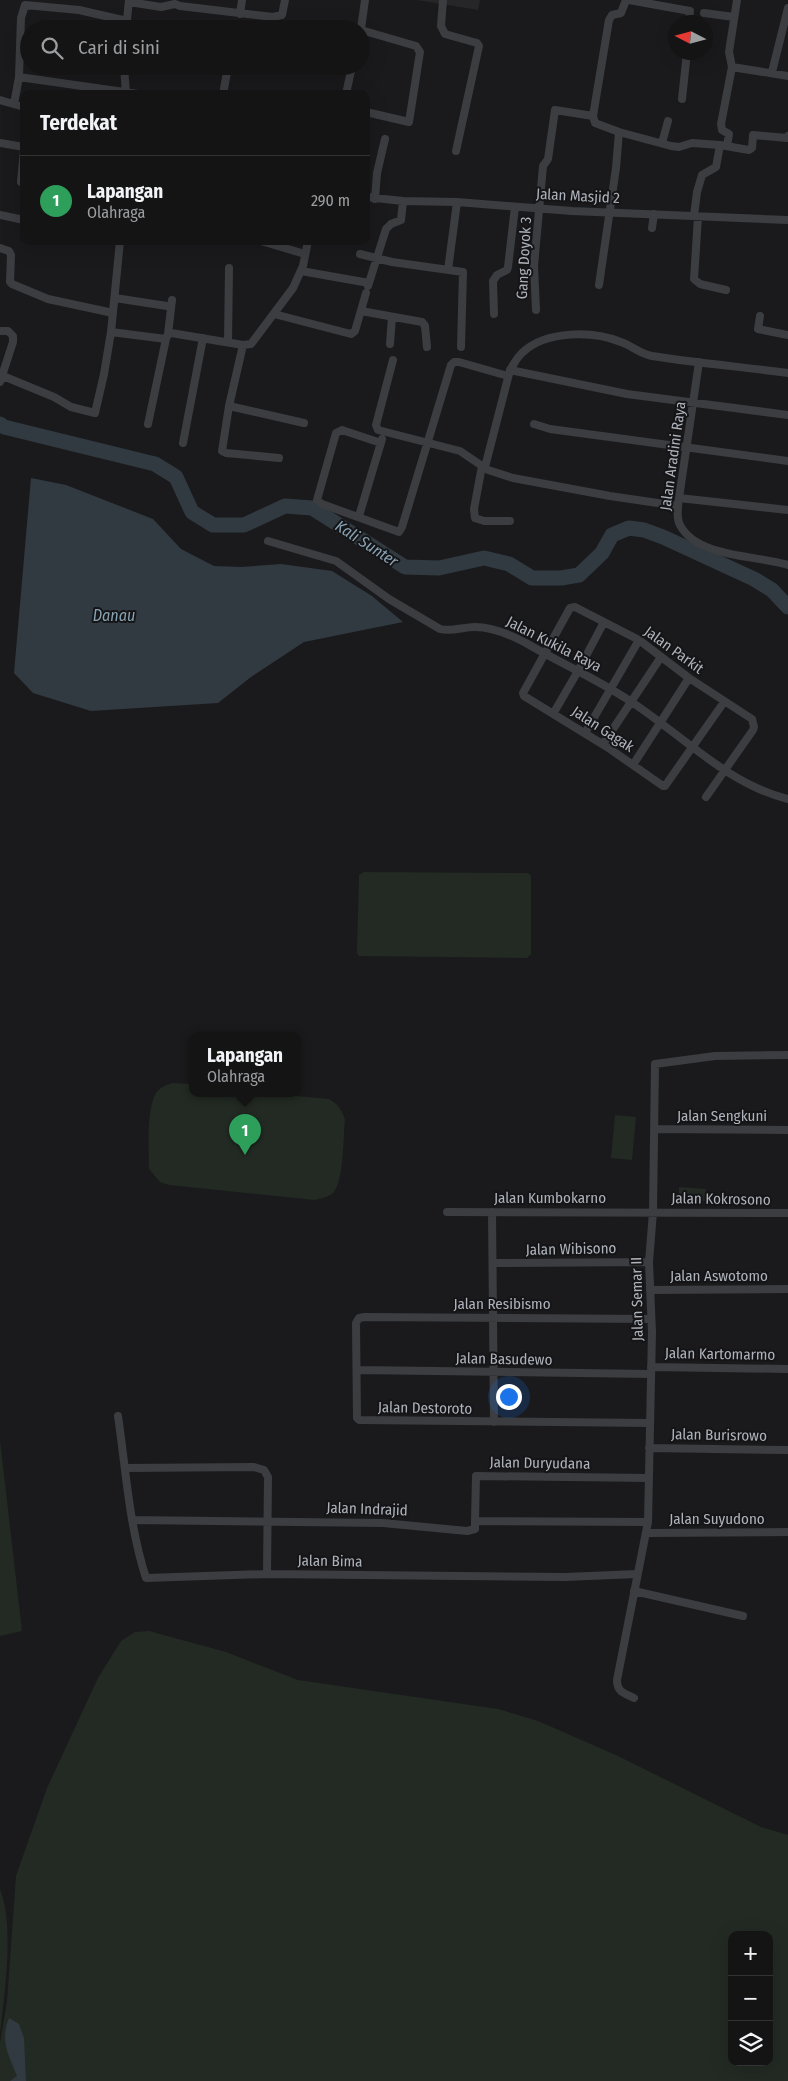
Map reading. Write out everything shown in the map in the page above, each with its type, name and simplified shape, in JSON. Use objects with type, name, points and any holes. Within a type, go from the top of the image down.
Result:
[{"type":"street","points":[[240,14],[242,0]]},
{"type":"street","points":[[127,20],[129,1],[161,7],[176,2],[180,6],[268,17],[282,15],[285,0]]},
{"type":"street","points":[[362,20],[365,0]]},
{"type":"street","points":[[444,0],[441,26],[445,34],[477,43],[479,46],[456,151]]},
{"type":"street","points":[[690,15],[690,11],[628,0],[620,13],[612,15],[609,20],[593,116],[595,123],[620,132],[679,147],[692,143],[724,145],[749,150],[752,148],[753,135],[787,138],[788,136]]},
{"type":"street","points":[[726,290],[700,284],[694,279],[696,216],[697,192],[702,175],[716,167],[729,133],[722,130],[721,124],[732,67],[729,52],[737,0]]},
{"type":"street","points":[[21,20],[25,5],[79,10],[111,20]]},
{"type":"street","points":[[772,72],[788,8]]},
{"type":"street","points":[[704,13],[734,18]]},
{"type":"street","points":[[370,32],[416,46],[420,52],[409,122],[370,113]]},
{"type":"street","points":[[14,104],[19,77],[20,48]]},
{"type":"street","points":[[682,98],[686,60]]},
{"type":"street","points":[[732,67],[788,76]]},
{"type":"street","points":[[125,75],[126,90]]},
{"type":"street","points":[[224,90],[227,75]]},
{"type":"street","points":[[347,90],[350,75]]},
{"type":"street","points":[[19,77],[106,90]]},
{"type":"street","points":[[0,100],[20,105]]},
{"type":"street","name":"Gang Doyok 3","points":[[536,310],[534,266],[543,166],[548,159],[555,110],[593,116]]},
{"type":"street","points":[[662,143],[668,121]]},
{"type":"street","points":[[599,285],[620,132]]},
{"type":"street","points":[[375,199],[385,139]]},
{"type":"street","points":[[0,143],[20,148]]},
{"type":"street","name":"Jalan Masjid 2","points":[[370,198],[403,201],[457,202],[572,211],[788,220]]},
{"type":"street","points":[[274,314],[347,334],[355,331],[386,230],[391,224],[401,220],[403,201]]},
{"type":"street","points":[[448,270],[457,202]]},
{"type":"street","points":[[494,314],[493,281],[497,275],[507,270],[508,267],[515,207]]},
{"type":"street","points":[[652,228],[654,214]]},
{"type":"street","points":[[0,215],[20,219]]},
{"type":"street","points":[[0,331],[8,331],[14,336],[2,379],[54,397],[71,407],[95,413],[111,332],[120,245]]},
{"type":"street","points":[[275,245],[305,254]]},
{"type":"street","points":[[111,332],[167,337],[172,333],[243,346],[254,342],[293,288],[301,271],[307,245]]},
{"type":"street","points":[[0,248],[9,251],[10,282],[12,284],[48,299],[113,313]]},
{"type":"street","points":[[360,254],[464,273],[461,347]]},
{"type":"street","points":[[228,342],[229,268]]},
{"type":"street","points":[[301,271],[367,287]]},
{"type":"street","points":[[115,298],[169,303],[167,337],[148,424]]},
{"type":"street","points":[[361,311],[418,321],[424,324],[427,347]]},
{"type":"street","points":[[760,316],[758,328],[788,335]]},
{"type":"street","points":[[390,344],[392,317]]},
{"type":"street","points":[[510,522],[484,521],[475,518],[474,509],[483,467],[509,373],[518,356],[524,350],[545,340],[562,336],[606,338],[620,342],[649,356],[788,372]]},
{"type":"street","points":[[183,443],[203,338]]},
{"type":"street","points":[[243,346],[229,406],[222,450],[226,453],[279,458]]},
{"type":"street","points":[[393,360],[376,425],[378,430],[384,433],[460,451],[483,467],[495,473],[513,478],[610,496],[788,510]]},
{"type":"street","points":[[381,443],[342,430],[336,433],[317,500],[322,504],[359,516],[396,532],[401,530],[426,442],[451,365],[454,362],[627,394],[788,415]]},
{"type":"street","name":"Jalan Aradini Raya","points":[[699,362],[679,502],[680,526],[686,533],[703,545],[731,554],[788,565]]},
{"type":"street","points":[[229,406],[304,423]]},
{"type":"street","points":[[534,424],[550,429],[788,461]]},
{"type":"street","points":[[359,516],[384,433]]},
{"type":"street","name":"Jalan Kukila Raya","points":[[268,540],[336,561],[389,599],[440,628],[449,630],[483,627],[512,636],[612,689],[725,770],[752,786],[788,799]]},
{"type":"street","name":"Jalan Parkit","points":[[544,653],[570,608],[575,607],[639,640],[689,678],[752,719],[754,727],[706,797]]},
{"type":"street","points":[[553,714],[604,622]]},
{"type":"street","points":[[585,733],[639,640]]},
{"type":"street","name":"Jalan Gagak","points":[[544,653],[523,693],[524,696],[603,744],[660,785],[665,786],[693,747]]},
{"type":"street","points":[[603,744],[661,657]]},
{"type":"street","points":[[633,765],[689,678]]},
{"type":"street","points":[[693,747],[724,702]]},
{"type":"street","name":"Jalan Semar II","points":[[647,1533],[651,1371],[649,1262],[653,1212],[656,1064],[706,1056],[788,1055]]},
{"type":"street","name":"Jalan Sengkuni","points":[[655,1129],[788,1130]]},
{"type":"street","name":"Jalan Kumbokarno","points":[[447,1212],[653,1212]]},
{"type":"street","points":[[492,1212],[494,1263],[494,1422]]},
{"type":"street","name":"Jalan Kokrosono","points":[[653,1212],[788,1213]]},
{"type":"street","name":"Jalan Wibisono","points":[[494,1263],[649,1262]]},
{"type":"street","name":"Jalan Aswotomo","points":[[650,1290],[788,1289]]},
{"type":"street","name":"Jalan Resibismo","points":[[356,1323],[359,1318],[365,1317],[651,1318]]},
{"type":"street","name":"Jalan Destoroto","points":[[356,1323],[358,1370],[357,1418],[359,1420],[649,1423]]},
{"type":"street","name":"Jalan Kartomarmo","points":[[651,1371],[788,1369]]},
{"type":"street","name":"Jalan Basudewo","points":[[358,1370],[495,1372],[651,1371]]},
{"type":"street","name":"Jalan Bima","points":[[118,1416],[134,1536],[146,1578],[267,1574],[565,1577],[638,1574]]},
{"type":"street","name":"Jalan Burisrowo","points":[[649,1448],[788,1450]]},
{"type":"street","points":[[126,1468],[254,1467],[264,1470],[268,1477],[267,1574]]},
{"type":"street","name":"Jalan Duryudana","points":[[475,1521],[476,1476],[649,1478]]},
{"type":"street","points":[[132,1520],[267,1521]]},
{"type":"street","name":"Jalan Indrajid","points":[[267,1521],[399,1523],[467,1531],[475,1529],[475,1521],[648,1522]]},
{"type":"street","name":"Jalan Suyudono","points":[[647,1533],[788,1532]]},
{"type":"street","points":[[634,1698],[621,1692],[617,1685],[647,1533]]},
{"type":"street","points":[[634,1592],[743,1616]]},
{"type":"shaded area","points":[[417,0],[480,0],[478,10]]},
{"type":"shaded area","points":[[364,872],[527,873],[531,875],[531,954],[527,958],[359,956],[357,953],[359,875]]},
{"type":"shaded area","points":[[173,1083],[189,1084],[189,1097],[301,1096],[329,1099],[339,1108],[345,1120],[340,1177],[334,1192],[315,1200],[169,1185],[160,1182],[149,1169],[149,1130],[153,1100],[156,1093],[163,1086]]},
{"type":"shaded area","points":[[615,1115],[636,1117],[632,1160],[611,1158]]},
{"type":"shaded area","points":[[679,1187],[706,1189],[705,1201],[679,1199]]},
{"type":"shaded area","points":[[0,1440],[22,1631],[0,1636]]},
{"type":"shaded area","points":[[149,1631],[226,1652],[298,1680],[498,1709],[538,1721],[618,1756],[761,1827],[788,1835],[788,2081],[0,2081],[0,2043],[7,2002],[16,1876],[47,1788],[98,1678],[121,1641],[135,1632]]},
{"type":"shaded area","points":[[0,1889],[7,1923],[8,1942],[0,2035]]},
{"type":"water","name":"Danau","points":[[31,478],[66,485],[153,519],[181,549],[214,566],[241,567],[281,564],[332,571],[372,596],[403,622],[304,642],[251,677],[218,703],[91,711],[33,693],[14,673]]},
{"type":"water","points":[[9,2018],[19,2024],[24,2038],[26,2081],[10,2081],[17,2076],[5,2041],[6,2026]]},
{"type":"waterway","name":"Kali Sunter","points":[[0,424],[4,427],[155,464],[176,477],[192,512],[213,525],[244,525],[285,506],[312,508],[405,567],[439,568],[484,558],[509,564],[532,578],[561,578],[579,575],[602,553],[612,535],[629,528],[644,530],[754,579],[772,590],[788,607]]},
{"type":"place","name":"Lapangan","points":[[245,1155]]}]
